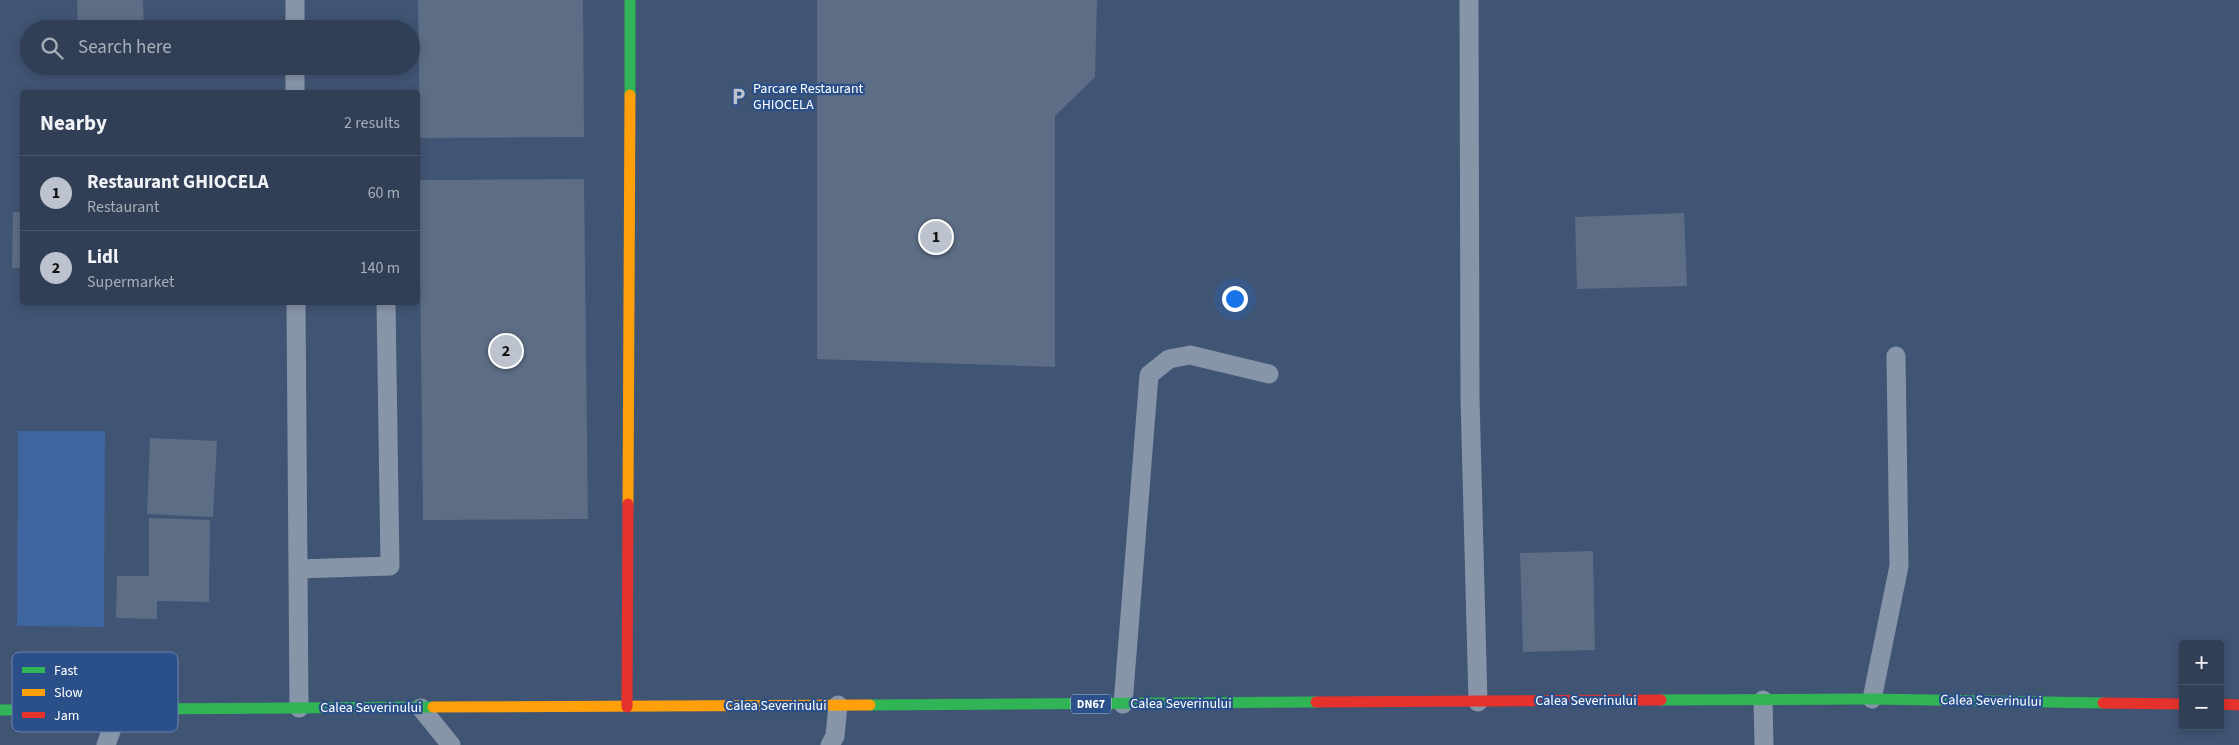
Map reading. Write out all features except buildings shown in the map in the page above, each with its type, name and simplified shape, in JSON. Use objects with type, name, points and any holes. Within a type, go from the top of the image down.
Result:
[{"type":"main road","points":[[628,707],[630,0]]},
{"type":"main road","name":"Calea Severinului","points":[[178,709],[1872,699],[2179,704]]},
{"type":"main road","points":[[2224,704],[2239,705]]},
{"type":"lane","points":[[295,0],[295,20]]},
{"type":"lane","points":[[1469,0],[1470,398],[1478,702]]},
{"type":"lane","points":[[295,75],[295,90]]},
{"type":"lane","points":[[296,305],[299,708]]},
{"type":"lane","points":[[298,569],[390,566],[386,305]]},
{"type":"lane","points":[[1123,704],[1149,375],[1168,359],[1190,355],[1269,374]]},
{"type":"lane","points":[[1872,699],[1899,566],[1896,356]]},
{"type":"lane","points":[[1763,700],[1764,745]]},
{"type":"lane","points":[[830,745],[835,736],[838,706]]},
{"type":"lane","points":[[421,708],[451,745]]},
{"type":"lane","points":[[106,745],[111,732]]},
{"type":"shaded area","points":[[18,431],[105,431],[104,627],[17,626]]},
{"type":"traffic: fast","points":[[630,0],[630,95]]},
{"type":"traffic: fast","points":[[1661,700],[1872,699],[2103,703]]},
{"type":"traffic: fast","points":[[870,705],[1316,702]]},
{"type":"traffic: fast","points":[[178,709],[433,707]]},
{"type":"traffic: fast","points":[[0,710],[12,710]]},
{"type":"traffic: slow","points":[[628,504],[630,95]]},
{"type":"traffic: slow","points":[[433,707],[870,705]]},
{"type":"traffic: jam","points":[[627,707],[628,504]]},
{"type":"traffic: jam","points":[[1316,702],[1661,700]]},
{"type":"traffic: jam","points":[[2103,703],[2179,704]]},
{"type":"traffic: jam","points":[[2224,704],[2239,705]]},
{"type":"place","name":"Parcare Restaurant GHIOCELA","points":[[739,97]]},
{"type":"place","name":"Restaurant GHIOCELA","points":[[936,237]]},
{"type":"place","name":"Lidl","points":[[506,351]]}]
